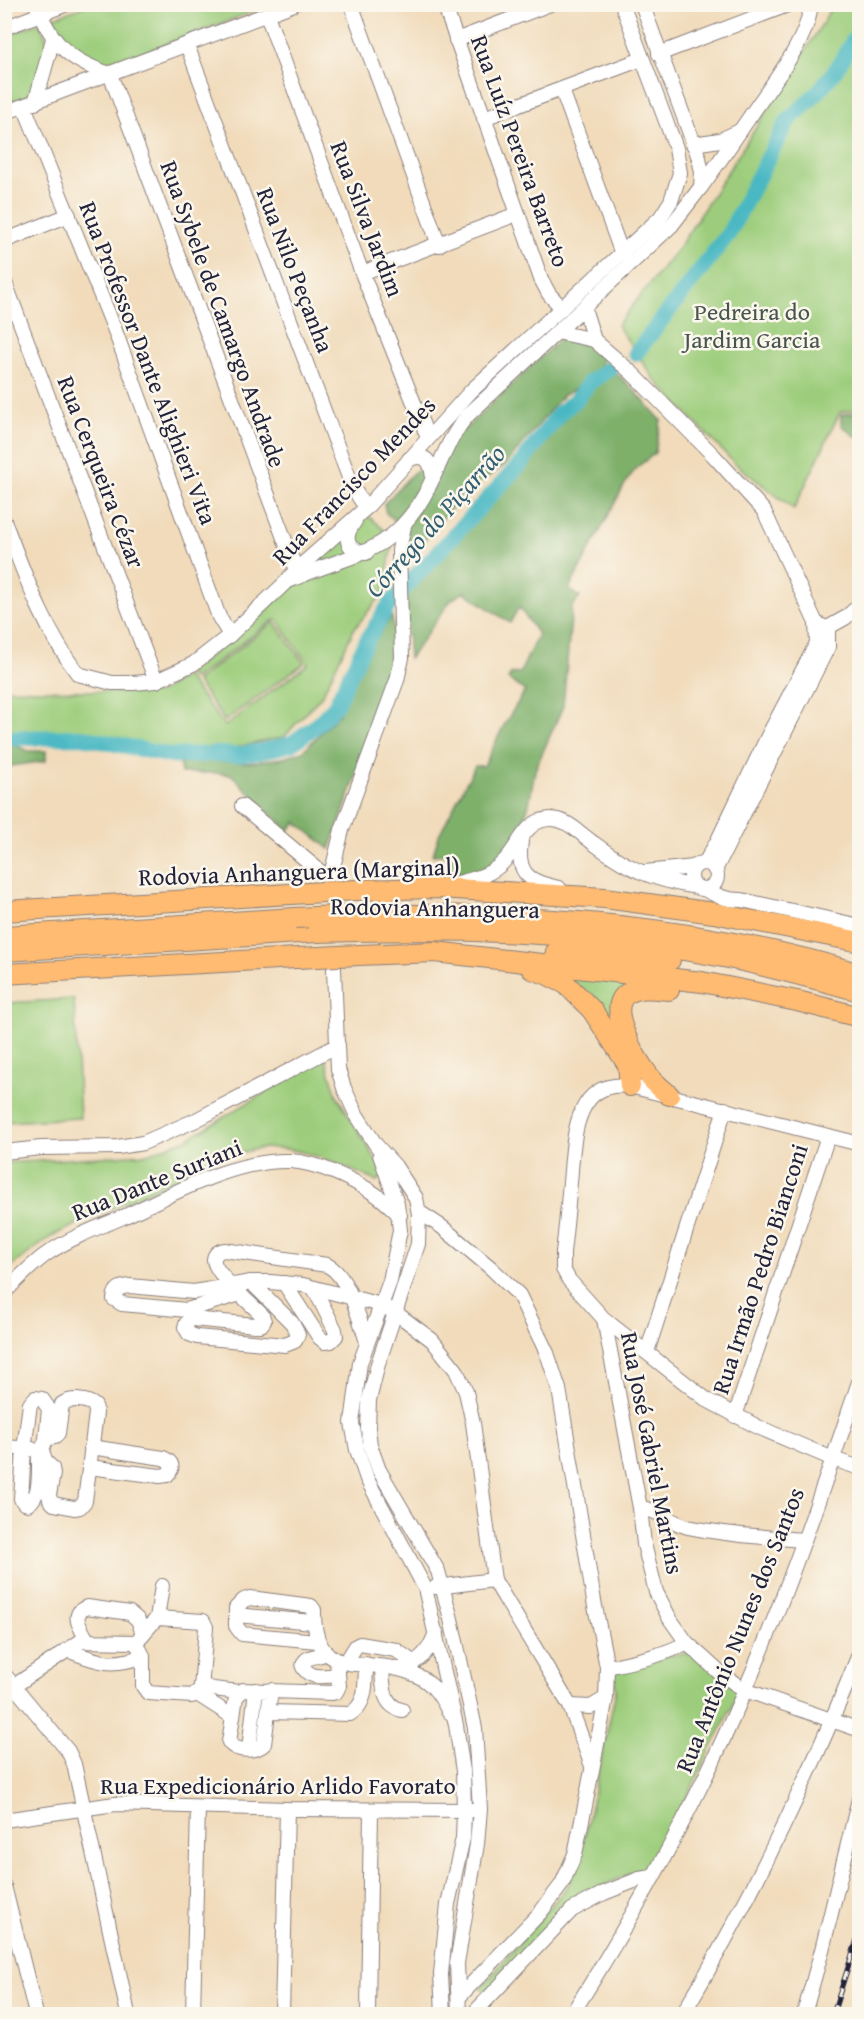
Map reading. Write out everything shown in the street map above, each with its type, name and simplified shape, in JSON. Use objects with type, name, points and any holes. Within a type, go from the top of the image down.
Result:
[{"type":"highway","name":"Rodovia Anhanguera (Marginal)","points":[[4,912],[356,890],[438,888],[605,898],[714,913],[809,933]]},
{"type":"highway","name":"Rodovia Anhanguera","points":[[4,951],[317,932],[356,923],[451,915],[580,922],[658,930],[775,951],[860,974]]},
{"type":"highway","name":"Rodovia Anhanguera","points":[[4,936],[295,918],[431,929],[580,937],[652,945],[718,956],[860,991]]},
{"type":"highway","points":[[809,933],[860,942]]},
{"type":"highway","points":[[809,933],[860,950]]},
{"type":"highway","points":[[4,974],[489,950],[669,960],[810,977]]},
{"type":"highway","points":[[435,952],[702,982],[797,1001],[860,1017]]},
{"type":"highway","points":[[488,958],[546,974],[566,984],[577,993],[592,1010],[628,1065],[630,1086]]},
{"type":"highway","points":[[669,1095],[650,1077],[623,1030],[619,1016],[620,1004],[628,993],[649,988],[797,1001]]},
{"type":"street","points":[[4,28],[38,9],[67,4]]},
{"type":"street","points":[[4,113],[294,4]]},
{"type":"street","points":[[351,4],[439,245]]},
{"type":"street","name":"Rua Luíz Pereira Barreto","points":[[444,4],[541,279],[549,294],[562,308]]},
{"type":"street","points":[[456,40],[550,4]]},
{"type":"street","points":[[622,4],[676,148],[680,173],[690,168],[702,172]]},
{"type":"street","points":[[642,4],[693,144],[702,172],[701,187]]},
{"type":"street","points":[[659,54],[790,4]]},
{"type":"street","name":"Rua Francisco Mendes","points":[[284,584],[326,565],[366,553],[383,543],[404,524],[424,495],[460,424],[483,399],[671,226],[701,187],[798,44],[809,19],[810,9],[805,4]]},
{"type":"street","points":[[38,9],[52,39],[73,59],[110,75]]},
{"type":"street","name":"Rua Silva Jardim","points":[[267,15],[362,273],[428,438]]},
{"type":"street","points":[[30,104],[52,39]]},
{"type":"street","name":"Rua Nilo Peçanha","points":[[187,45],[353,488],[366,508]]},
{"type":"street","points":[[484,118],[642,59]]},
{"type":"street","name":"Rua Sybele de Camargo Andrade","points":[[110,75],[296,570]]},
{"type":"street","points":[[562,90],[622,254]]},
{"type":"street","name":"Rua Professor Dante Alighieri Vita","points":[[30,104],[69,215],[114,328],[219,616],[230,635]]},
{"type":"street","points":[[693,144],[720,140],[740,131]]},
{"type":"street","name":"Rua Francisco Mendes","points":[[284,584],[296,570],[366,508],[471,391],[660,218],[672,201],[680,173]]},
{"type":"street","points":[[362,273],[518,214]]},
{"type":"street","points":[[4,241],[69,215]]},
{"type":"street","name":"Rua Cerqueira Cézar","points":[[4,280],[156,681]]},
{"type":"street","points":[[584,308],[594,340]]},
{"type":"street","points":[[438,888],[489,874],[507,859],[532,824],[550,818],[573,826],[621,862],[657,879],[700,888],[711,886],[708,870],[828,646],[764,511],[632,373],[608,352],[594,340],[557,332]]},
{"type":"street","points":[[508,358],[518,368]]},
{"type":"street","points":[[409,459],[417,456],[427,459],[431,463],[433,478]]},
{"type":"street","points":[[366,508],[347,535],[351,548],[357,552],[366,553]]},
{"type":"street","points":[[4,521],[44,622],[57,644],[78,674],[112,683],[156,681],[193,664],[230,635],[284,584]]},
{"type":"street","points":[[242,806],[329,881],[342,830],[397,680],[402,658],[399,550],[404,524]]},
{"type":"street","points":[[383,543],[390,544],[399,550]]},
{"type":"street","points":[[820,628],[860,605]]},
{"type":"street","points":[[521,841],[519,851],[522,869],[532,879],[546,885],[605,898]]},
{"type":"street","points":[[708,870],[691,875],[693,884],[717,896],[860,926]]},
{"type":"street","points":[[643,873],[708,870],[742,900]]},
{"type":"street","points":[[334,969],[338,1069],[344,1088],[356,1114],[376,1145],[395,1166],[416,1198],[419,1213],[417,1244],[378,1364],[369,1400],[368,1428],[370,1445],[379,1470],[438,1572],[475,1728],[480,1809],[477,1844],[457,1963],[459,2006]]},
{"type":"street","points":[[4,1152],[143,1143],[196,1120],[338,1045]]},
{"type":"street","points":[[860,1144],[630,1086],[614,1085],[600,1090],[592,1097],[575,1129],[563,1252],[564,1269],[569,1281],[604,1319],[707,1400],[735,1416],[833,1459],[860,1468]]},
{"type":"street","points":[[646,1352],[725,1109]]},
{"type":"street","name":"Rua Irmão Pedro Bianconi","points":[[735,1416],[828,1136]]},
{"type":"street","points":[[376,1145],[400,1215],[397,1252],[390,1281],[360,1363],[352,1423],[357,1450],[367,1479],[425,1588],[456,1725],[463,1771],[465,1810],[463,1838],[448,1904],[441,1974],[443,2014]]},
{"type":"street","name":"Rua Dante Suriani","points":[[4,1293],[27,1270],[71,1239],[172,1194],[244,1166],[293,1161],[336,1174],[372,1192],[400,1215]]},
{"type":"street","points":[[372,1192],[388,1176]]},
{"type":"street","name":"Rua Dante Suriani","points":[[372,1192],[394,1196]]},
{"type":"street","points":[[394,1196],[404,1192],[413,1194]]},
{"type":"street","points":[[400,1215],[410,1217],[419,1213]]},
{"type":"street","points":[[419,1213],[442,1227],[519,1295],[547,1353],[559,1389],[607,1667],[606,1698],[575,1854],[562,1884],[540,1914],[485,1969],[459,2006]]},
{"type":"street","points":[[251,1282],[292,1323],[298,1334],[295,1341],[285,1345],[197,1337],[189,1334],[185,1328],[187,1322],[192,1319],[261,1325],[264,1321],[262,1315],[235,1290],[214,1264],[214,1258],[218,1252],[224,1250],[327,1265],[338,1273],[351,1298],[367,1342]]},
{"type":"street","points":[[235,1290],[194,1292],[130,1286],[120,1288],[114,1293],[114,1299],[122,1304],[188,1310],[199,1308],[235,1290],[251,1282],[284,1283],[314,1288],[381,1305],[396,1313],[432,1340],[456,1370],[466,1392],[473,1423],[494,1580],[570,1706],[592,1766]]},
{"type":"street","points":[[284,1283],[319,1337],[325,1342],[331,1341],[336,1336],[335,1330],[314,1288]]},
{"type":"street","name":"Rua José Gabriel Martins","points":[[604,1319],[640,1508],[644,1544],[656,1592],[687,1643],[722,1675],[745,1690],[860,1730]]},
{"type":"street","name":"Rua Antônio Nunes dos Santos","points":[[572,2014],[653,1877],[702,1784],[745,1690],[804,1540],[860,1378]]},
{"type":"street","points":[[35,1398],[42,1399],[49,1409],[42,1446],[37,1494],[33,1501],[28,1504],[24,1503],[21,1499],[24,1449],[30,1404],[35,1398]]},
{"type":"street","points":[[4,1473],[6,1447],[24,1449],[42,1446],[56,1437],[58,1433],[62,1404],[67,1401],[85,1401],[95,1406],[96,1413],[84,1501],[80,1507],[54,1504],[50,1500],[53,1474],[52,1468],[45,1461],[42,1446]]},
{"type":"street","points":[[89,1467],[160,1476],[167,1475],[172,1470],[172,1465],[164,1458],[91,1447]]},
{"type":"street","points":[[640,1508],[649,1509],[684,1526],[711,1532],[804,1540]]},
{"type":"street","points":[[425,1588],[494,1580]]},
{"type":"street","points":[[14,1686],[81,1641],[140,1638],[158,1618],[162,1586]]},
{"type":"street","points":[[199,1689],[332,1694],[338,1689],[337,1663],[316,1641],[314,1616],[308,1605],[250,1598],[239,1603],[236,1615],[236,1626],[242,1634],[316,1641]]},
{"type":"street","points":[[88,1641],[76,1621],[82,1609],[87,1606],[130,1613],[138,1620],[143,1656],[143,1686],[148,1693],[192,1696],[199,1689],[206,1632],[202,1621],[158,1618]]},
{"type":"street","points":[[389,1667],[414,1663],[431,1645],[436,1632]]},
{"type":"street","points":[[607,1667],[651,1658],[687,1643]]},
{"type":"street","points":[[337,1663],[360,1644],[396,1650],[414,1663]]},
{"type":"street","points":[[67,1650],[90,1659],[115,1663],[124,1663],[143,1656]]},
{"type":"street","points":[[683,2014],[756,1884],[797,1801],[860,1652]]},
{"type":"street","points":[[337,1663],[389,1667],[416,1675],[437,1690],[456,1725]]},
{"type":"street","points":[[269,1712],[350,1714],[357,1710],[365,1694],[366,1664]]},
{"type":"street","points":[[389,1667],[383,1684],[387,1700],[391,1706],[402,1710]]},
{"type":"street","points":[[4,1674],[68,1751],[74,1764],[128,2014]]},
{"type":"street","points":[[199,1689],[233,1717]]},
{"type":"street","points":[[249,1749],[256,1690]]},
{"type":"street","points":[[239,1692],[236,1696],[229,1742],[236,1749],[249,1749],[260,1748],[264,1744],[271,1690]]},
{"type":"street","points":[[570,1706],[591,1707],[606,1698]]},
{"type":"street","points":[[804,2014],[860,1795]]},
{"type":"street","name":"Rua Expedicionário Arlido Favorato","points":[[4,1820],[115,1804],[287,1809],[480,1809]]},
{"type":"street","points":[[193,2014],[198,1807]]},
{"type":"street","points":[[282,2014],[287,1809]]},
{"type":"street","points":[[368,2014],[371,1810]]},
{"type":"street","points":[[443,2014],[448,2008],[459,2006],[475,2014],[572,1910],[604,1893],[639,1879],[653,1877]]},
{"type":"street","points":[[4,1886],[36,2014]]},
{"type":"street","points":[[457,1963],[476,1969],[485,1969]]},
{"type":"green space","points":[[89,5],[271,5],[102,66],[65,44],[52,23],[54,17]]},
{"type":"green space","name":"Pedreira do Jardim Garcia","points":[[832,5],[859,5],[859,409],[840,412],[794,509],[734,463],[654,379],[617,325],[680,246],[823,23]]},
{"type":"green space","points":[[39,23],[48,42],[35,93],[5,104],[5,36]]},
{"type":"green space","points":[[560,339],[587,344],[603,356],[601,365],[577,388],[563,395],[506,464],[462,495],[407,561],[407,540],[386,513],[384,504],[413,473],[434,458]]},
{"type":"green space","points":[[614,371],[661,420],[655,453],[636,468],[625,484],[569,589],[580,597],[572,607],[563,706],[535,770],[529,804],[519,834],[495,864],[474,873],[434,874],[445,869],[449,854],[433,855],[439,835],[475,766],[484,766],[504,725],[525,691],[508,679],[511,674],[520,673],[538,634],[519,607],[510,623],[464,592],[451,600],[409,659],[405,595],[521,471],[590,389]]},
{"type":"green space","points":[[860,412],[859,439],[841,425],[841,415]]},
{"type":"green space","points":[[367,515],[383,529],[392,544],[384,592],[354,629],[322,695],[284,737],[229,749],[165,750],[73,731],[5,731],[5,689],[159,693],[186,676],[225,726],[308,664],[277,620],[272,621],[194,679],[188,674],[261,613]]},
{"type":"green space","points":[[392,616],[396,651],[392,676],[330,849],[296,822],[287,832],[280,822],[232,775],[181,773],[179,759],[247,763],[283,758],[303,751],[339,714],[369,649]]},
{"type":"green space","points":[[274,622],[304,663],[225,721],[196,681]]},
{"type":"green space","points":[[5,744],[28,751],[46,751],[46,761],[5,767]]},
{"type":"green space","points":[[558,970],[603,975],[632,985],[623,1039]]},
{"type":"green space","points":[[74,999],[80,1118],[5,1122],[5,1003]]},
{"type":"green space","points":[[325,1057],[337,1096],[382,1170],[383,1177],[377,1181],[327,1160],[287,1149],[261,1148],[222,1157],[52,1236],[5,1273],[5,1163],[147,1154],[187,1139]]},
{"type":"green space","points":[[692,1652],[740,1691],[654,1863],[587,1893],[566,1911],[489,1994],[481,1988],[567,1887],[574,1874],[582,1848],[616,1691],[614,1670],[629,1662]]},
{"type":"waterway","name":"Córrego do Piçarrão","points":[[636,353],[729,233],[787,122],[817,93],[835,71],[860,30]]},
{"type":"waterway","name":"Córrego do Piçarrão","points":[[4,738],[82,737],[172,756],[237,755],[291,744],[317,725],[335,706],[366,642],[389,605],[522,462],[560,413],[577,399],[589,383],[610,368]]},
{"type":"tunnel","points":[[329,885],[334,964]]},
{"type":"railway","points":[[833,2014],[860,1930]]}]
